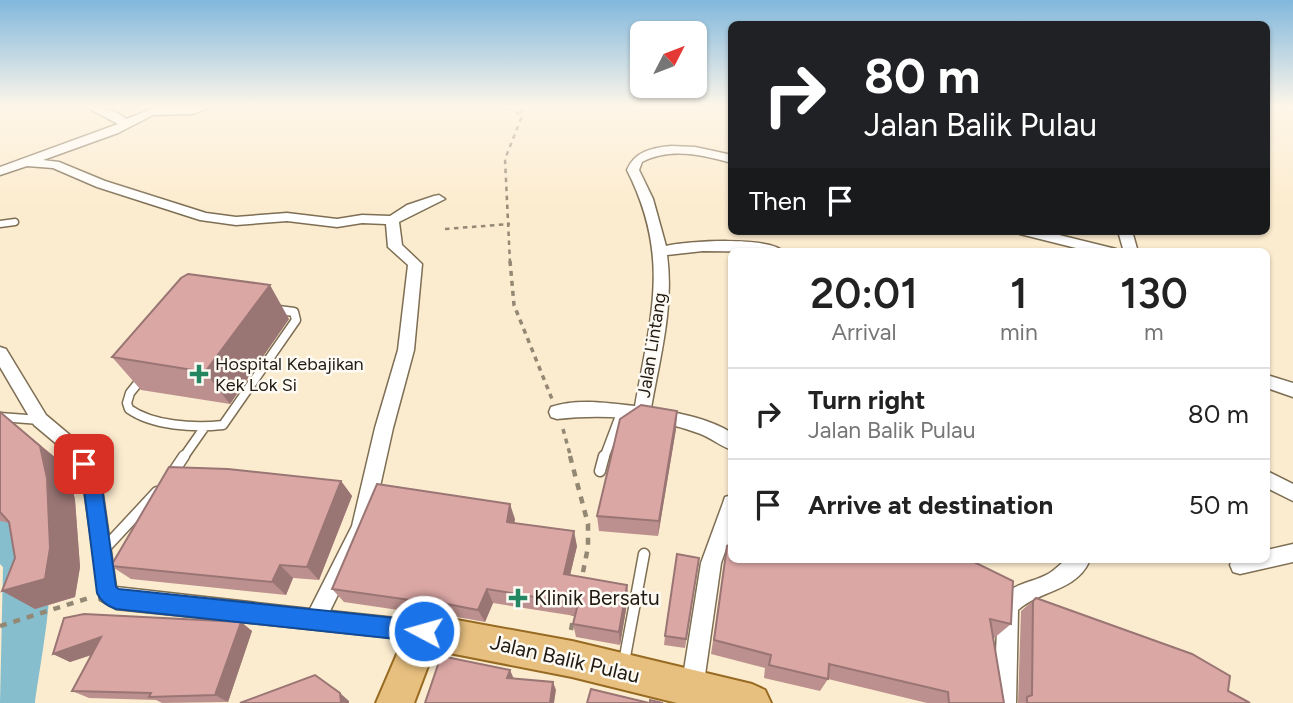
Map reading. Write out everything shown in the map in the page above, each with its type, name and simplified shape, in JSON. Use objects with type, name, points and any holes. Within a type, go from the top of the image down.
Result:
[{"type":"main road","name":"Jalan Balik Pulau","points":[[424,631],[565,657],[752,703]]},
{"type":"main road","points":[[395,703],[424,631]]},
{"type":"street","points":[[0,171],[84,140]]},
{"type":"street","name":"Jalan Lintang","points":[[728,158],[666,149],[650,152],[637,160],[633,170],[642,185],[659,252],[663,299],[642,412],[709,430],[728,439]]},
{"type":"street","points":[[25,162],[55,165],[101,184],[205,217],[236,221],[287,217],[337,223],[362,219],[392,220],[412,208],[439,199]]},
{"type":"street","points":[[315,620],[361,527],[384,428],[406,350],[415,264],[395,247],[392,220]]},
{"type":"street","points":[[1041,235],[1095,248]]},
{"type":"street","points":[[659,252],[675,248],[758,248]]},
{"type":"street","points":[[0,353],[40,420],[71,446],[92,481],[107,593]]},
{"type":"street","points":[[1270,382],[1293,390]]},
{"type":"street","points":[[557,412],[591,408],[621,413],[642,412]]},
{"type":"street","points":[[1270,481],[1293,493]]},
{"type":"street","points":[[692,689],[711,563],[728,514]]},
{"type":"street","points":[[1270,558],[1293,553]]},
{"type":"street","points":[[1005,703],[1008,605],[1020,594],[1055,581],[1078,563]]},
{"type":"street","points":[[1240,565],[1249,563]]},
{"type":"street","name":"Jalan Balik Pulau","points":[[107,593],[116,599],[127,601],[424,631]]},
{"type":"lane","points":[[0,224],[7,220],[15,222]]},
{"type":"lane","points":[[169,478],[204,428],[223,425],[228,421],[296,320],[294,312],[204,302],[130,393],[128,408],[138,416],[204,428]]},
{"type":"lane","points":[[600,471],[608,442],[621,413]]},
{"type":"lane","points":[[0,417],[40,420]]},
{"type":"lane","points":[[100,553],[162,488]]},
{"type":"lane","points":[[622,672],[644,554]]},
{"type":"path","points":[[513,140],[505,159],[514,305],[557,412],[575,468],[588,524],[588,547],[580,583]]},
{"type":"path","points":[[445,229],[510,224]]},
{"type":"path","points":[[0,626],[107,593]]},
{"type":"path","points":[[565,657],[575,608]]},
{"type":"building","points":[[188,274],[270,285],[205,372],[112,357],[181,278]]},
{"type":"building","points":[[641,405],[677,411],[659,521],[597,516],[620,419]]},
{"type":"building","points":[[0,412],[40,446],[47,478],[50,548],[45,579],[2,591],[15,558],[9,522],[0,512]]},
{"type":"building","points":[[169,467],[228,469],[341,481],[307,567],[280,565],[272,582],[111,566]]},
{"type":"building","points":[[377,484],[510,504],[507,522],[574,531],[564,574],[627,585],[619,632],[573,624],[578,604],[487,589],[478,610],[416,598],[410,600],[332,589]]},
{"type":"building","points":[[727,546],[728,563],[976,563],[1013,581],[1011,624],[990,619],[1004,703],[949,703],[948,692],[829,664],[828,679],[769,665],[771,655],[714,640]]},
{"type":"building","points":[[677,554],[699,558],[686,639],[665,636]]},
{"type":"building","points":[[1036,598],[1192,654],[1230,676],[1228,691],[1250,703],[1027,703],[1027,697],[1032,695],[1033,601]]},
{"type":"building","points":[[84,614],[241,622],[215,695],[149,697],[151,693],[72,691],[101,637],[53,654],[64,618]]},
{"type":"building","points":[[441,656],[510,670],[507,678],[553,682],[550,703],[425,703]]},
{"type":"building","points":[[315,675],[340,693],[341,703],[240,703]]},
{"type":"building","points":[[591,689],[649,703],[587,703]]},
{"type":"waterway","points":[[0,539],[8,541],[26,559],[24,600],[9,703]]},
{"type":"place","name":"Hospital Kebajikan Kek Lok Si","points":[[199,374]]},
{"type":"place","name":"Klinik Bersatu","points":[[518,598]]},
{"type":"route","points":[[84,464],[92,481],[107,593],[116,599],[424,631]]}]
